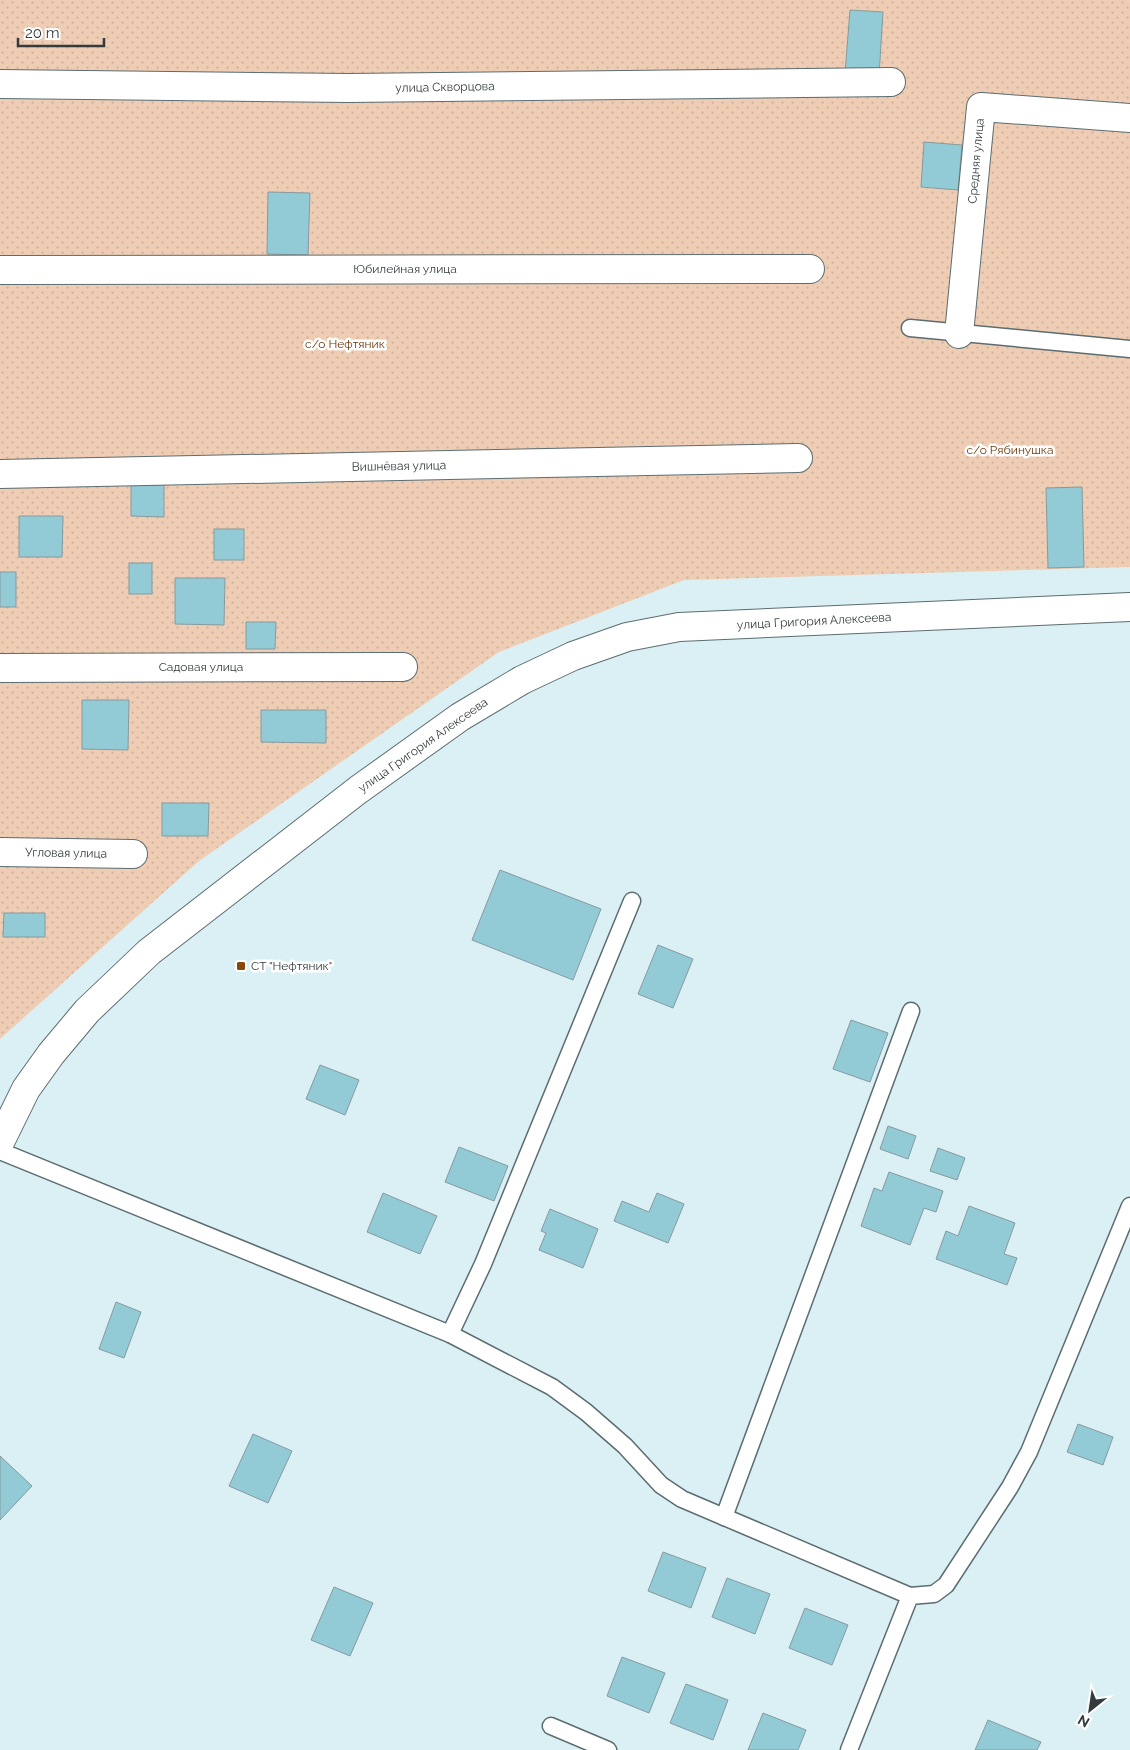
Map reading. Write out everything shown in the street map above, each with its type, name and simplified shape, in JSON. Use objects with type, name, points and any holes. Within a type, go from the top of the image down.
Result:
[{"type":"street","name":"улица Скворцова","points":[[0,84],[349,88],[891,82]]},
{"type":"street","name":"Средняя улица","points":[[959,334],[981,107],[1130,118]]},
{"type":"street","name":"Юбилейная улица","points":[[0,270],[810,269]]},
{"type":"street","name":"Вишнёвая улица","points":[[0,474],[798,458]]},
{"type":"street","name":"улица Григория Алексеева","points":[[0,1142],[26,1089],[51,1054],[87,1011],[149,952],[358,790],[460,717],[522,680],[573,656],[627,637],[680,627],[1130,607]]},
{"type":"street","name":"Садовая улица","points":[[0,668],[403,667]]},
{"type":"street","name":"Угловая улица","points":[[0,852],[133,854]]},
{"type":"lane","points":[[910,328],[1130,349]]},
{"type":"lane","points":[[450,1334],[483,1264],[632,901]]},
{"type":"lane","points":[[724,1517],[911,1011]]},
{"type":"lane","points":[[0,1151],[450,1334],[552,1387],[586,1412],[625,1446],[661,1485],[682,1499],[910,1596],[934,1594],[946,1585],[1010,1487],[1028,1452],[1130,1206]]},
{"type":"lane","points":[[849,1750],[910,1596]]},
{"type":"lane","points":[[551,1726],[608,1750]]},
{"type":"green space","name":"с/о Нефтяник","points":[[0,0],[1130,0],[1130,567],[684,580],[499,652],[199,861],[0,1039]]},
{"type":"building","points":[[850,10],[883,12],[879,76],[845,73]]},
{"type":"building","points":[[924,142],[962,145],[958,190],[921,187]]},
{"type":"building","points":[[268,192],[310,193],[308,255],[267,254]]},
{"type":"building","points":[[131,482],[164,482],[164,517],[131,516]]},
{"type":"building","points":[[1082,487],[1084,567],[1048,568],[1046,488]]},
{"type":"building","points":[[19,516],[63,516],[62,557],[19,557]]},
{"type":"building","points":[[214,529],[244,529],[244,560],[214,560]]},
{"type":"building","points":[[129,563],[152,563],[152,594],[129,594]]},
{"type":"building","points":[[0,572],[16,572],[16,607],[0,607]]},
{"type":"building","points":[[175,578],[225,578],[224,625],[175,624]]},
{"type":"building","points":[[246,622],[276,622],[275,649],[246,649]]},
{"type":"building","points":[[82,700],[129,700],[128,750],[82,749]]},
{"type":"building","points":[[261,710],[326,710],[326,743],[261,742]]},
{"type":"building","points":[[162,803],[209,803],[208,836],[162,836]]},
{"type":"building","points":[[500,870],[601,909],[573,980],[472,940]]},
{"type":"building","points":[[4,913],[45,913],[45,937],[3,937]]},
{"type":"building","points":[[658,945],[693,959],[673,1008],[638,994]]},
{"type":"building","points":[[851,1020],[888,1033],[870,1082],[833,1069]]},
{"type":"building","points":[[320,1065],[359,1080],[345,1115],[306,1099]]},
{"type":"building","points":[[888,1126],[916,1136],[908,1159],[880,1149]]},
{"type":"building","points":[[459,1147],[508,1166],[494,1201],[445,1182]]},
{"type":"building","points":[[938,1148],[965,1158],[957,1180],[930,1171]]},
{"type":"building","points":[[889,1172],[943,1191],[936,1212],[924,1208],[910,1245],[861,1226],[874,1188],[882,1191]]},
{"type":"building","points":[[383,1193],[437,1216],[420,1254],[367,1232]]},
{"type":"building","points":[[657,1193],[684,1204],[668,1243],[614,1221],[622,1201],[649,1212]]},
{"type":"building","points":[[969,1206],[1015,1223],[1004,1254],[1017,1258],[1007,1285],[936,1259],[946,1231],[958,1236]]},
{"type":"building","points":[[550,1209],[598,1229],[583,1268],[539,1250],[546,1233],[541,1231]]},
{"type":"building","points":[[116,1302],[141,1312],[124,1358],[99,1349]]},
{"type":"building","points":[[1078,1424],[1113,1437],[1103,1465],[1067,1452]]},
{"type":"building","points":[[253,1434],[292,1451],[268,1503],[229,1486]]},
{"type":"building","points":[[0,1456],[32,1486],[0,1520]]},
{"type":"building","points":[[663,1552],[706,1568],[691,1608],[648,1591]]},
{"type":"building","points":[[727,1578],[770,1594],[755,1634],[712,1617]]},
{"type":"building","points":[[334,1587],[373,1603],[350,1656],[311,1640]]},
{"type":"building","points":[[805,1608],[848,1625],[832,1665],[789,1648]]},
{"type":"building","points":[[622,1657],[665,1673],[649,1713],[607,1696]]},
{"type":"building","points":[[686,1684],[728,1700],[713,1740],[670,1723]]},
{"type":"building","points":[[763,1713],[806,1730],[798,1750],[748,1750]]},
{"type":"building","points":[[988,1720],[1041,1742],[1037,1750],[975,1750]]},
{"type":"place","name":"СТ \"Нефтяник\"","points":[[241,966]]},
{"type":"park label","name":"с/о Рябинушка","points":[[1010,450]]}]
